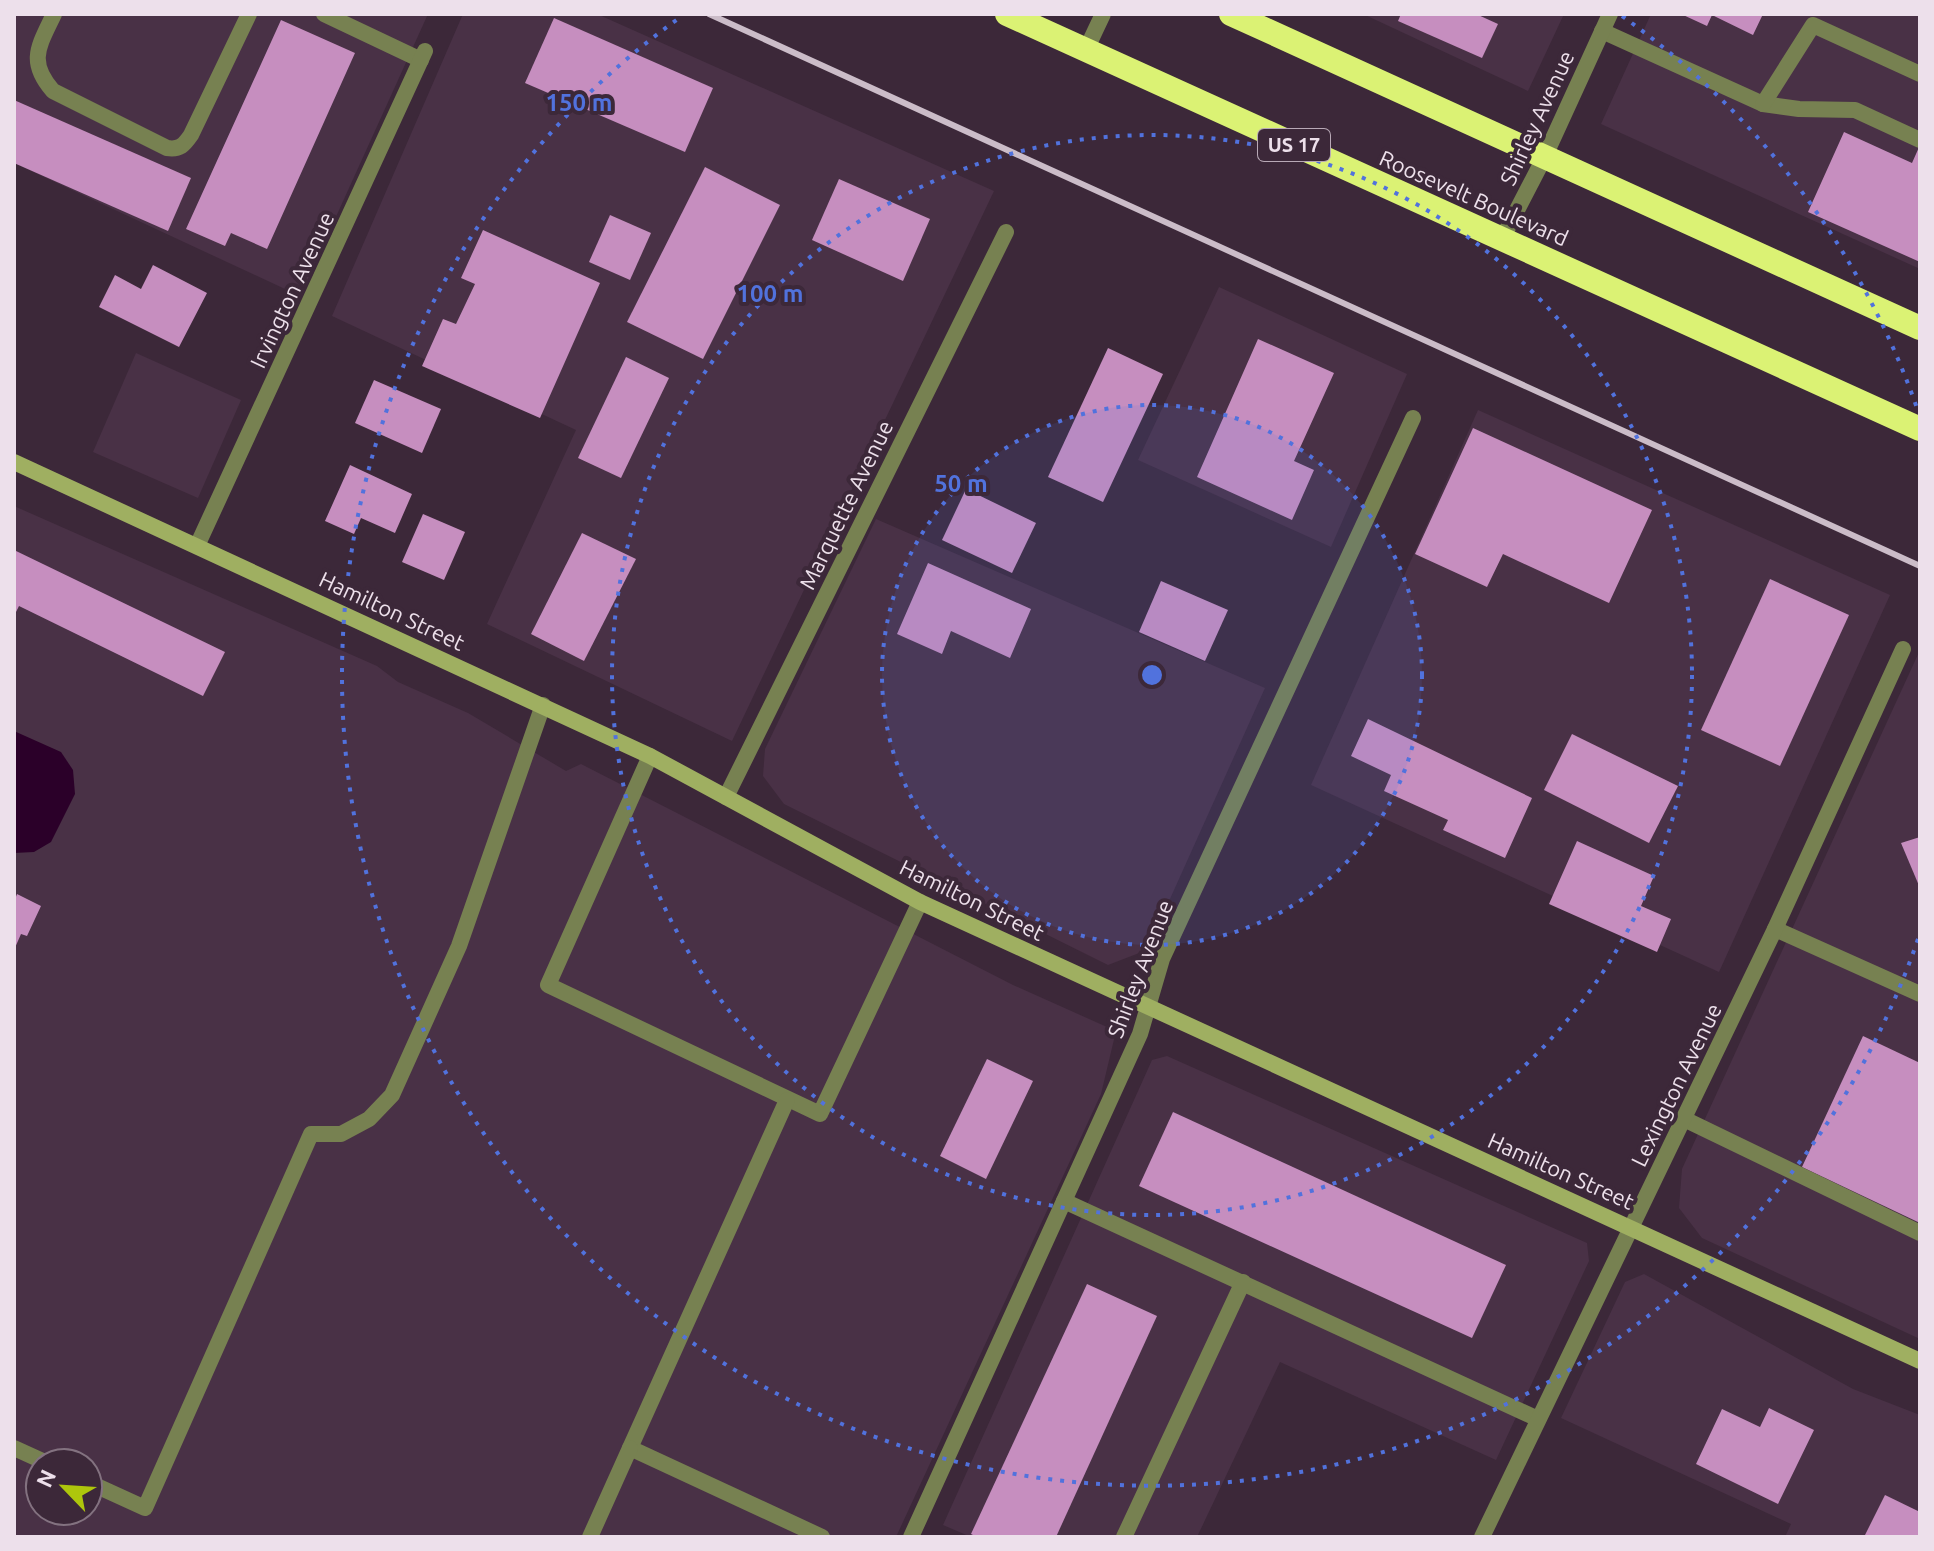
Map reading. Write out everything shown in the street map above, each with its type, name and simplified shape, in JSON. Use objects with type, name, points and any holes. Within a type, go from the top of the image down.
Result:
[{"type":"highway","name":"Roosevelt Boulevard","points":[[1007,14],[1920,429]]},
{"type":"highway","points":[[1231,14],[1920,328]]},
{"type":"street","points":[[54,14],[38,49],[37,63],[41,77],[53,91],[167,148],[177,149],[185,145],[191,135],[249,14]]},
{"type":"street","name":"Irvington Avenue","points":[[197,546],[423,56],[324,14]]},
{"type":"street","points":[[1086,50],[1103,14]]},
{"type":"street","name":"Shirley Avenue","points":[[1502,239],[1545,156],[1610,14]]},
{"type":"street","points":[[1763,104],[1813,25],[1920,74]]},
{"type":"street","points":[[1602,31],[1763,104],[1799,109],[1855,110],[1920,140]]},
{"type":"street","name":"Marquette Avenue","points":[[726,797],[1006,232]]},
{"type":"street","name":"Shirley Avenue","points":[[911,1537],[1140,1034],[1162,959],[1413,418]]},
{"type":"street","name":"Hamilton Street","points":[[14,462],[650,756],[920,902],[1920,1361]]},
{"type":"street","name":"Lexington Avenue","points":[[1482,1537],[1775,929],[1903,649]]},
{"type":"street","points":[[104,1489],[145,1508],[311,1134],[341,1134],[369,1119],[392,1095],[459,946],[543,705]]},
{"type":"street","points":[[650,756],[548,985],[820,1114],[920,902]]},
{"type":"street","points":[[1775,929],[1920,994]]},
{"type":"street","points":[[590,1537],[787,1100]]},
{"type":"street","points":[[1684,1119],[1920,1233]]},
{"type":"street","points":[[1064,1201],[1538,1419]]},
{"type":"street","points":[[1124,1537],[1243,1282]]},
{"type":"street","points":[[630,1448],[822,1537]]},
{"type":"shaded area","points":[[14,14],[428,14],[300,296],[14,163]]},
{"type":"shaded area","points":[[463,14],[597,14],[994,191],[732,741],[487,624],[576,430],[332,316]]},
{"type":"shaded area","points":[[1363,14],[1564,14],[1528,91]]},
{"type":"shaded area","points":[[1651,14],[1920,14],[1920,269],[1601,124]]},
{"type":"shaded area","points":[[1219,287],[1407,374],[1331,547],[1138,460]]},
{"type":"shaded area","points":[[136,353],[241,400],[198,498],[93,452]]},
{"type":"shaded area","points":[[1478,410],[1890,595],[1719,972],[1311,785]]},
{"type":"shaded area","points":[[14,506],[377,666],[398,682],[468,713],[566,771],[581,764],[1013,985],[1116,1031],[1101,1094],[896,1537],[14,1537]]},
{"type":"shaded area","points":[[876,519],[1265,688],[1147,950],[1108,965],[784,804],[763,776],[765,749]]},
{"type":"shaded area","points":[[1920,650],[1920,1339],[1702,1238],[1679,1208],[1682,1169]]},
{"type":"shaded area","points":[[14,731],[61,752],[73,770],[75,794],[51,842],[34,852],[14,853]]},
{"type":"shaded area","points":[[1167,1056],[1587,1243],[1589,1261],[1496,1460],[1280,1362],[1197,1537],[971,1537],[943,1525],[1152,1060]]},
{"type":"shaded area","points":[[1644,1274],[1853,1389],[1920,1415],[1920,1537],[1785,1537],[1791,1524],[1561,1418],[1625,1282]]},
{"type":"building","points":[[1401,14],[1476,14],[1498,24],[1482,58],[1398,21]]},
{"type":"building","points":[[1681,14],[1763,14],[1753,35],[1712,15],[1707,26]]},
{"type":"building","points":[[554,18],[713,88],[685,152],[525,83]]},
{"type":"building","points":[[281,20],[355,53],[267,249],[231,233],[225,246],[186,229]]},
{"type":"building","points":[[14,100],[191,178],[168,231],[14,163]]},
{"type":"building","points":[[1844,132],[1912,163],[1920,145],[1920,262],[1808,212]]},
{"type":"building","points":[[705,167],[780,205],[703,359],[627,322]]},
{"type":"building","points":[[839,179],[930,219],[903,281],[812,240]]},
{"type":"building","points":[[610,215],[651,233],[630,280],[589,262]]},
{"type":"building","points":[[483,230],[600,283],[540,418],[422,366],[443,319],[456,324],[475,284],[461,278]]},
{"type":"building","points":[[153,265],[207,293],[179,347],[99,307],[115,275],[141,289]]},
{"type":"building","points":[[1258,339],[1334,373],[1294,461],[1314,470],[1292,520],[1197,477]]},
{"type":"building","points":[[1108,348],[1163,374],[1103,502],[1048,477]]},
{"type":"building","points":[[626,357],[669,378],[621,478],[578,458]]},
{"type":"building","points":[[374,380],[441,409],[422,453],[355,423]]},
{"type":"building","points":[[1473,428],[1652,510],[1609,603],[1503,554],[1487,587],[1415,554]]},
{"type":"building","points":[[350,465],[412,494],[395,533],[361,518],[354,534],[325,521]]},
{"type":"building","points":[[966,489],[1036,523],[1012,573],[942,540]]},
{"type":"building","points":[[423,514],[465,532],[444,580],[402,562]]},
{"type":"building","points":[[582,533],[636,559],[584,661],[531,634]]},
{"type":"building","points":[[14,550],[225,652],[203,696],[19,606],[14,616]]},
{"type":"building","points":[[928,563],[1031,609],[1010,658],[951,631],[942,654],[897,634]]},
{"type":"building","points":[[1770,579],[1849,615],[1780,766],[1701,730]]},
{"type":"building","points":[[1161,581],[1228,610],[1205,661],[1139,632]]},
{"type":"building","points":[[1368,719],[1532,798],[1505,858],[1443,830],[1448,820],[1384,791],[1391,775],[1351,756]]},
{"type":"building","points":[[1572,734],[1678,786],[1649,843],[1544,790]]},
{"type":"building","points":[[1920,837],[1920,888],[1901,843]]},
{"type":"building","points":[[1577,841],[1654,876],[1641,906],[1671,919],[1657,952],[1549,904]]},
{"type":"building","points":[[17,894],[41,906],[27,936],[21,934],[14,950],[14,902]]},
{"type":"building","points":[[1863,1036],[1920,1063],[1920,1223],[1802,1167]]},
{"type":"building","points":[[987,1059],[1033,1081],[986,1179],[940,1156]]},
{"type":"building","points":[[1173,1112],[1506,1265],[1472,1338],[1139,1186]]},
{"type":"building","points":[[1087,1284],[1157,1316],[1056,1537],[977,1537],[971,1534]]},
{"type":"building","points":[[1769,1408],[1814,1430],[1778,1504],[1696,1464],[1722,1409],[1760,1427]]},
{"type":"building","points":[[1885,1495],[1920,1512],[1920,1537],[1864,1537]]},
{"type":"railway","points":[[709,14],[1920,566]]}]
